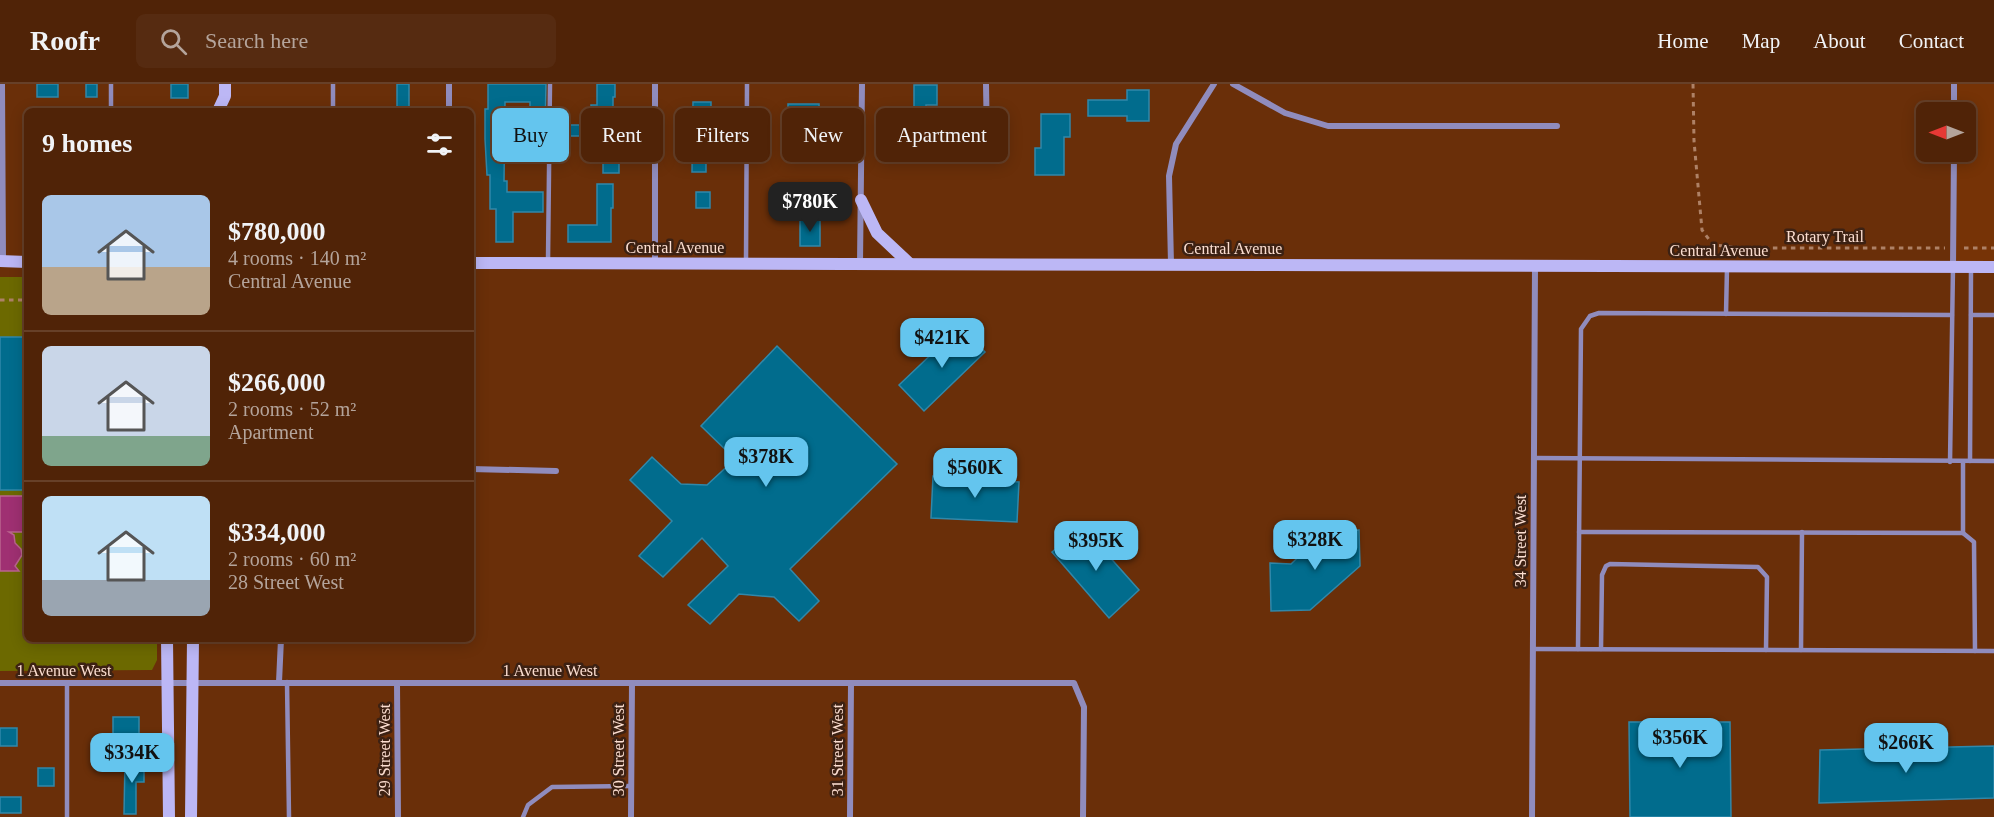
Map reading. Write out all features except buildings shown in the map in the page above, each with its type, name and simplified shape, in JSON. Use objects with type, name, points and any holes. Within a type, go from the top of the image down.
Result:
[{"type":"street","points":[[2,84],[2,261],[24,261]]},
{"type":"street","points":[[449,84],[449,108]]},
{"type":"street","points":[[655,84],[655,263]]},
{"type":"street","points":[[860,264],[862,84]]},
{"type":"street","points":[[986,84],[986,108]]},
{"type":"street","points":[[1171,264],[1169,176],[1176,144],[1214,84]]},
{"type":"street","points":[[1233,84],[1285,114],[1328,126],[1557,126]]},
{"type":"street","points":[[1954,84],[1954,102]]},
{"type":"street","points":[[219,108],[225,90]]},
{"type":"street","points":[[225,90],[231,108]]},
{"type":"street","points":[[1953,162],[1953,267]]},
{"type":"street","points":[[861,200],[878,233],[910,264]]},
{"type":"street","name":"Central Avenue","points":[[474,263],[1994,267]]},
{"type":"street","name":"34 Street West","points":[[1532,817],[1535,266]]},
{"type":"street","points":[[474,469],[556,471]]},
{"type":"street","points":[[167,642],[169,817]]},
{"type":"street","points":[[191,817],[193,642]]},
{"type":"street","points":[[279,682],[281,642]]},
{"type":"street","name":"1 Avenue West","points":[[0,683],[1074,683],[1084,707],[1083,817]]},
{"type":"street","name":"29 Street West","points":[[397,683],[398,817]]},
{"type":"street","name":"30 Street West","points":[[631,817],[632,683]]},
{"type":"street","name":"31 Street West","points":[[850,817],[851,683]]},
{"type":"lane","points":[[111,84],[111,108]]},
{"type":"lane","points":[[333,84],[333,108]]},
{"type":"lane","points":[[548,263],[550,84]]},
{"type":"lane","points":[[746,263],[747,84]]},
{"type":"lane","points":[[1726,314],[1727,266]]},
{"type":"lane","points":[[1950,462],[1953,267]]},
{"type":"lane","points":[[1970,461],[1971,267]]},
{"type":"lane","points":[[1578,650],[1581,329],[1590,316],[1599,313],[1953,315]]},
{"type":"lane","points":[[1971,315],[1994,315]]},
{"type":"lane","points":[[1534,459],[1994,461]]},
{"type":"lane","points":[[1963,462],[1963,533]]},
{"type":"lane","points":[[1579,532],[1963,533],[1974,542],[1975,651]]},
{"type":"lane","points":[[1801,650],[1802,532]]},
{"type":"lane","points":[[1600,650],[1602,575],[1605,566],[1611,564],[1758,567],[1767,577],[1766,650]]},
{"type":"lane","points":[[1533,649],[1994,651]]},
{"type":"lane","points":[[288,682],[289,817]]},
{"type":"lane","points":[[67,684],[67,817]]},
{"type":"lane","points":[[524,817],[528,805],[552,787],[631,786]]},
{"type":"path","name":"Rotary Trail","points":[[1693,84],[1694,141],[1702,231],[1713,245],[1744,248],[1994,248]]},
{"type":"path","points":[[0,300],[24,300]]},
{"type":"shaded area","points":[[1954,84],[1994,84],[1994,267],[1953,267],[1954,162],[1976,162],[1976,102],[1954,102]]},
{"type":"shaded area","points":[[0,277],[24,277],[24,642],[157,642],[157,660],[152,670],[0,671]]},
{"type":"shaded area","points":[[0,496],[24,496],[24,532],[9,532],[14,535],[15,543],[21,549],[22,555],[15,566],[19,571],[0,571]]}]
